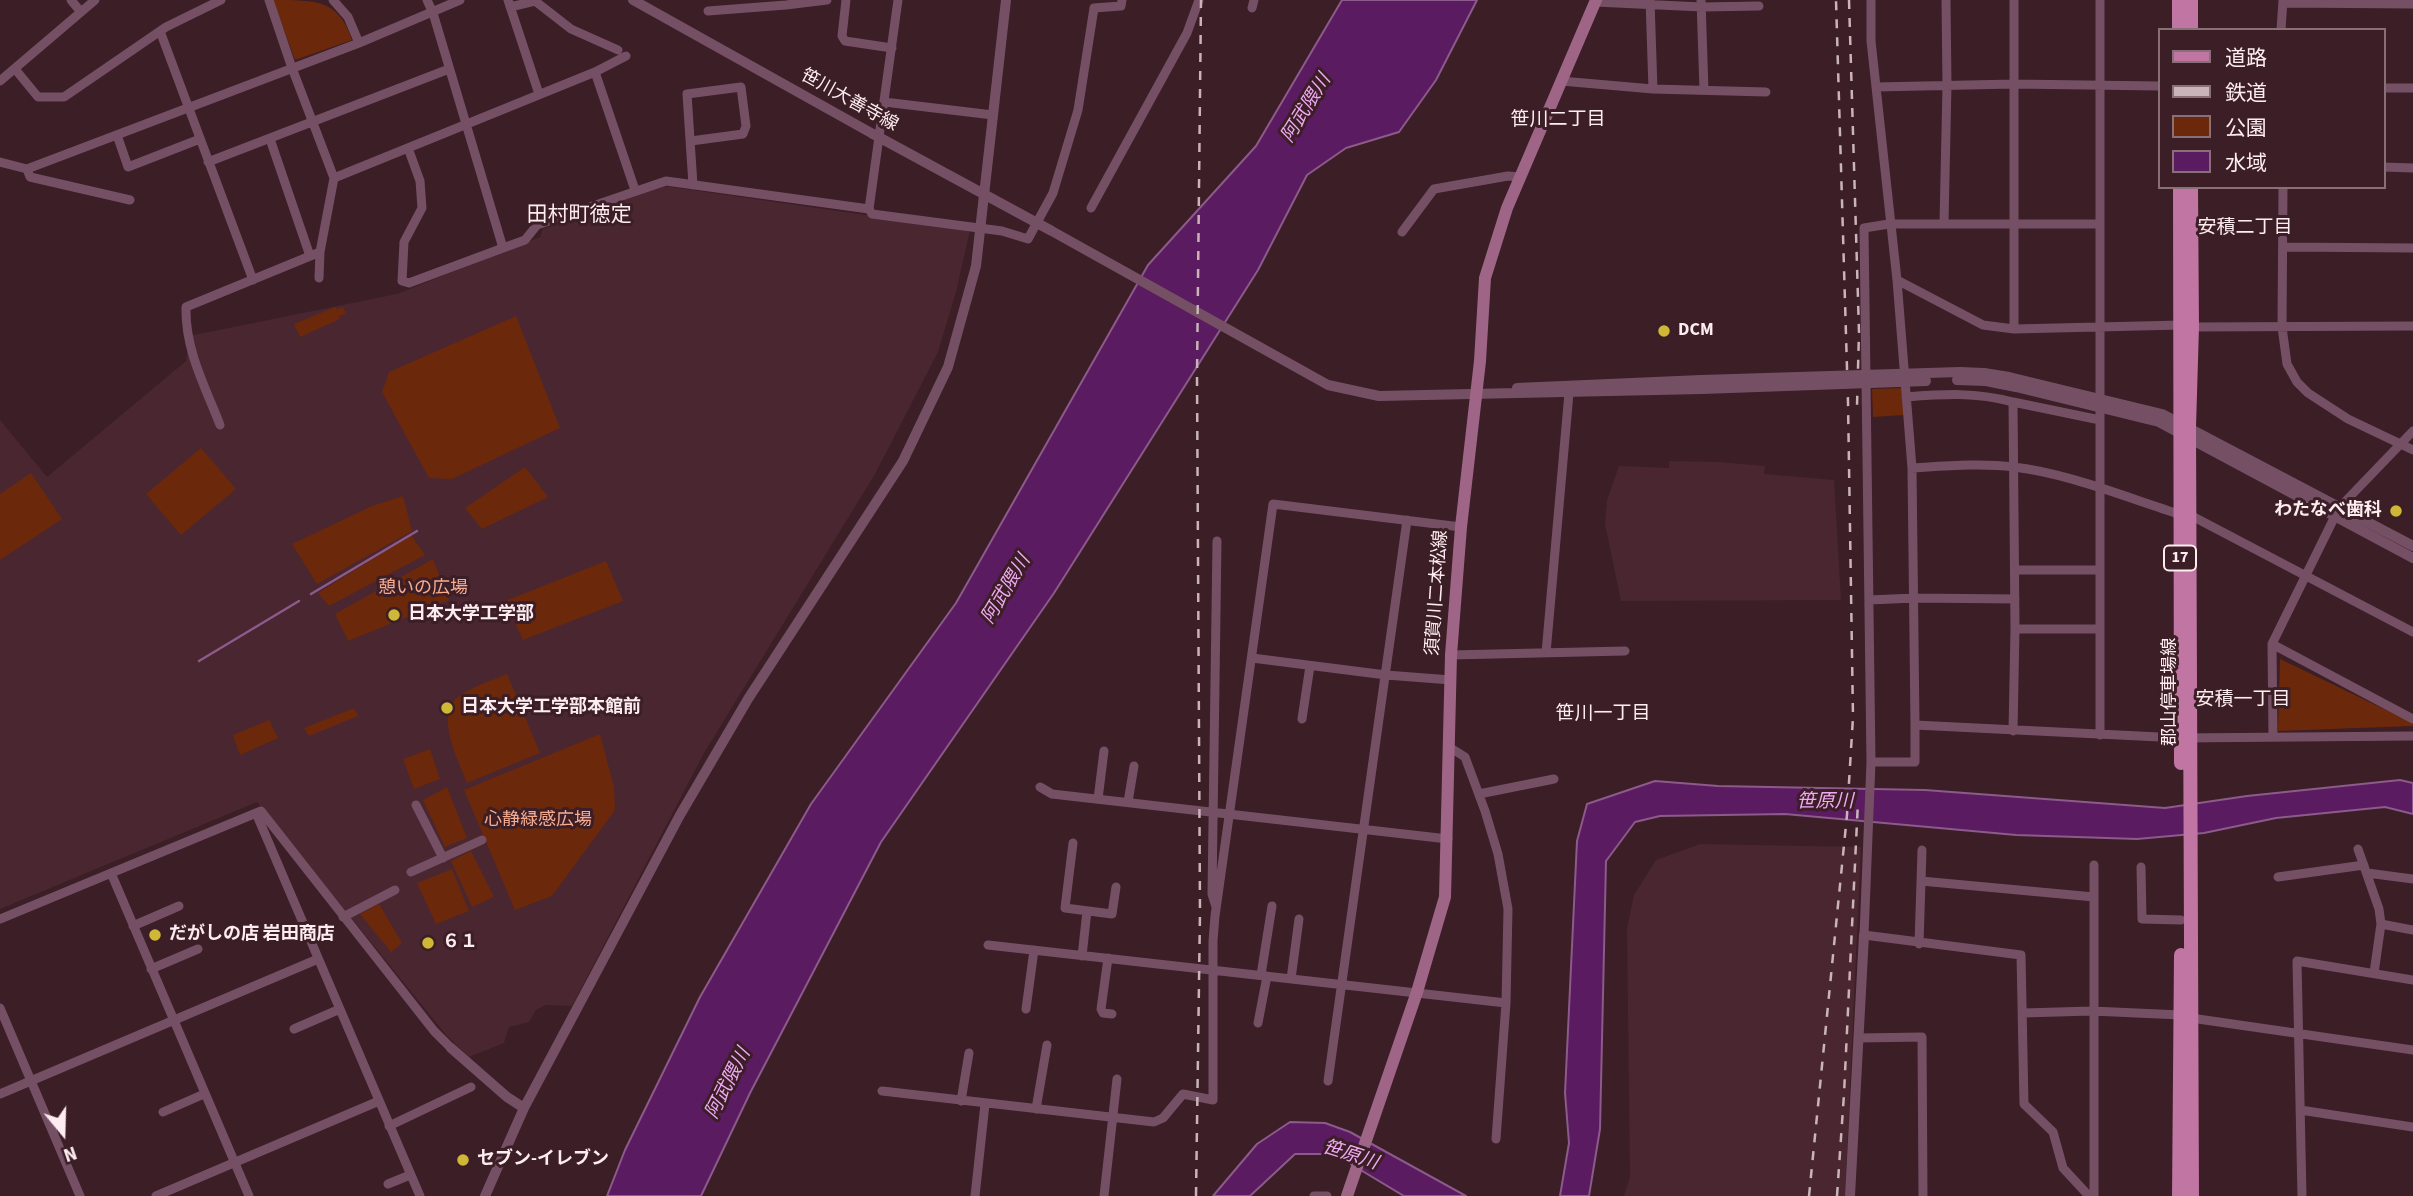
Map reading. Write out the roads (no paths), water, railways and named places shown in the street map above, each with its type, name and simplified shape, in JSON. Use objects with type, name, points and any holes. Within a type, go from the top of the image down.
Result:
[{"type":"main road","points":[[2179,0],[2179,28]]},
{"type":"main road","points":[[2191,0],[2191,28]]},
{"type":"main road","name":"須賀川二本松線","points":[[1347,1196],[1417,992],[1446,897],[1451,655],[1485,278],[1500,226],[1596,1]]},
{"type":"main road","name":"郡山停車場線","points":[[2179,189],[2186,326]]},
{"type":"main road","name":"郡山停車場線","points":[[2179,1196],[2186,1016],[2184,430],[2191,189]]},
{"type":"main road","name":"郡山停車場線","points":[[2186,862],[2181,920],[2192,1196]]},
{"type":"street","points":[[71,0],[81,12]]},
{"type":"street","points":[[0,81],[95,0]]},
{"type":"street","points":[[15,69],[38,97],[64,97],[160,31],[221,0]]},
{"type":"street","points":[[269,0],[334,178],[320,252],[319,278]]},
{"type":"street","points":[[334,0],[348,17],[359,43]]},
{"type":"street","points":[[427,0],[503,248]]},
{"type":"street","points":[[0,162],[27,169],[359,43],[460,0]]},
{"type":"street","name":"笹川大善寺線","points":[[633,0],[1328,385],[1379,396],[1475,392]]},
{"type":"street","points":[[708,11],[827,0]]},
{"type":"street","points":[[846,0],[842,36],[845,41],[892,48]]},
{"type":"street","points":[[898,0],[869,209],[872,214],[1002,231],[1028,239],[1053,193],[1078,110],[1094,8],[1121,6],[1122,0]]},
{"type":"street","points":[[485,1196],[524,1108],[680,815],[832,568],[904,461],[948,367],[970,295],[982,228],[1006,0]]},
{"type":"street","points":[[1091,208],[1187,33],[1199,0]]},
{"type":"street","points":[[1870,766],[1915,762],[1912,468],[1896,279],[1871,41],[1871,0]]},
{"type":"street","points":[[1944,223],[1946,0]]},
{"type":"street","points":[[2014,0],[2014,329]]},
{"type":"street","points":[[2100,0],[2100,735]]},
{"type":"street","points":[[334,178],[595,72],[622,53],[571,29],[535,1],[509,3],[539,94]]},
{"type":"street","points":[[1596,1],[1759,6]]},
{"type":"street","points":[[1650,2],[1653,89]]},
{"type":"street","points":[[2281,28],[2283,2],[2413,4]]},
{"type":"street","points":[[1702,4],[1704,90]]},
{"type":"street","points":[[160,31],[253,279]]},
{"type":"street","points":[[208,162],[449,69]]},
{"type":"street","points":[[595,72],[635,190]]},
{"type":"street","points":[[1561,81],[1653,89],[1766,92]]},
{"type":"street","points":[[1876,87],[2014,84],[2158,86]]},
{"type":"street","points":[[691,141],[743,134],[746,126],[741,87],[687,94],[693,185]]},
{"type":"street","points":[[2385,88],[2413,88]]},
{"type":"street","points":[[884,103],[993,115]]},
{"type":"street","points":[[117,135],[128,167],[200,139]]},
{"type":"street","points":[[270,139],[310,256]]},
{"type":"street","points":[[408,148],[420,181],[422,208],[404,242],[402,281],[409,283],[525,240],[537,225],[666,181],[869,209]]},
{"type":"street","points":[[2385,167],[2413,167]]},
{"type":"street","points":[[27,169],[30,177],[130,200]]},
{"type":"street","points":[[1402,232],[1434,189],[1508,176],[1520,177]]},
{"type":"street","points":[[2283,189],[2282,327],[2287,364],[2302,388],[2348,419],[2413,450]]},
{"type":"street","points":[[1850,1196],[1869,842],[1864,229],[1889,224],[2100,224]]},
{"type":"street","points":[[2283,247],[2413,248]]},
{"type":"street","points":[[220,425],[192,354],[185,329],[186,307],[320,252]]},
{"type":"street","points":[[1896,279],[1983,325],[2014,329],[2413,326]]},
{"type":"street","points":[[1475,392],[1533,386],[1702,384],[1984,373],[2009,377],[2184,430],[2337,512],[2413,558]]},
{"type":"street","points":[[1475,392],[1569,393],[1702,384]]},
{"type":"street","points":[[1546,653],[1569,393]]},
{"type":"street","points":[[1906,397],[1961,393],[1987,395],[2100,420]]},
{"type":"street","points":[[2013,402],[2013,731]]},
{"type":"street","points":[[2273,737],[2272,644],[2337,512],[2413,431]]},
{"type":"street","points":[[1912,468],[2015,467],[2185,515],[2413,632]]},
{"type":"street","points":[[882,1091],[1154,1122],[1163,1118],[1183,1094],[1213,1100],[1213,970],[1217,908],[1273,504],[1461,527]]},
{"type":"street","points":[[2337,512],[2413,545]]},
{"type":"street","points":[[1328,1081],[1408,520]]},
{"type":"street","points":[[1217,541],[1212,894],[1217,908]]},
{"type":"street","points":[[2015,570],[2100,570]]},
{"type":"street","points":[[1869,600],[2015,599]]},
{"type":"street","points":[[2015,629],[2100,629]]},
{"type":"street","points":[[2272,644],[2413,719]]},
{"type":"street","points":[[1451,655],[1625,651]]},
{"type":"street","points":[[1252,658],[1386,675],[1451,680]]},
{"type":"street","points":[[1301,719],[1310,666]]},
{"type":"street","points":[[1915,725],[2185,738],[2413,736]]},
{"type":"street","points":[[1449,747],[1465,757],[1479,794],[1497,854],[1508,909],[1506,1003],[1496,1139]]},
{"type":"street","points":[[1098,799],[1104,751]]},
{"type":"street","points":[[1128,802],[1134,766]]},
{"type":"street","points":[[1479,794],[1554,779]]},
{"type":"street","points":[[1040,787],[1052,794],[1448,839]]},
{"type":"street","points":[[416,804],[443,858]]},
{"type":"street","points":[[0,919],[261,811],[434,1031],[507,1097],[524,1108]]},
{"type":"street","points":[[256,813],[420,1196]]},
{"type":"street","points":[[411,872],[482,840]]},
{"type":"street","points":[[1073,842],[1065,908],[1112,914],[1116,887]]},
{"type":"street","points":[[2358,849],[2379,909],[2381,924],[2374,973]]},
{"type":"street","points":[[1919,944],[1922,850]]},
{"type":"street","points":[[2092,1196],[2094,865]]},
{"type":"street","points":[[2141,867],[2142,919],[2181,920]]},
{"type":"street","points":[[2278,877],[2365,869],[2413,879]]},
{"type":"street","points":[[111,873],[249,1196]]},
{"type":"street","points":[[1921,881],[2094,897]]},
{"type":"street","points":[[343,917],[395,890]]},
{"type":"street","points":[[133,926],[179,906]]},
{"type":"street","points":[[1258,1023],[1272,906]]},
{"type":"street","points":[[1082,956],[1087,911]]},
{"type":"street","points":[[1291,979],[1299,919]]},
{"type":"street","points":[[2381,924],[2413,930]]},
{"type":"street","points":[[1864,935],[2021,955],[2024,1104],[2051,1129],[2063,1168],[2092,1196]]},
{"type":"street","points":[[988,945],[1506,1003]]},
{"type":"street","points":[[151,969],[198,949]]},
{"type":"street","points":[[1026,1009],[1034,950]]},
{"type":"street","points":[[1108,958],[1101,1009],[1102,1013],[1112,1014]]},
{"type":"street","points":[[0,1094],[318,959]]},
{"type":"street","points":[[2302,1196],[2297,961],[2413,980]]},
{"type":"street","points":[[0,1008],[80,1196]]},
{"type":"street","points":[[294,1029],[340,1009]]},
{"type":"street","points":[[2023,1013],[2092,1011],[2186,1016],[2413,1050]]},
{"type":"street","points":[[1859,1038],[1922,1037],[1923,1196]]},
{"type":"street","points":[[1036,1109],[1047,1045]]},
{"type":"street","points":[[961,1101],[970,1053]]},
{"type":"street","points":[[1104,1196],[1117,1079]]},
{"type":"street","points":[[390,1125],[471,1087]]},
{"type":"street","points":[[163,1112],[204,1094]]},
{"type":"street","points":[[156,1196],[379,1101]]},
{"type":"street","points":[[975,1196],[985,1104]]},
{"type":"street","points":[[2300,1110],[2413,1127]]},
{"type":"street","points":[[388,1184],[410,1175]]},
{"type":"street","points":[[1314,1196],[1327,1196]]},
{"type":"water","name":"阿武隈川","points":[[1342,0],[1477,0],[1436,80],[1399,132],[1346,148],[1307,175],[1258,270],[1054,593],[881,842],[750,1093],[701,1196],[607,1196],[625,1150],[700,997],[811,804],[956,603],[1148,265],[1256,146]]},
{"type":"water","name":"笹原川","points":[[2400,780],[2413,783],[2413,814],[2385,807],[2276,818],[2204,833],[2137,839],[2016,835],[1785,814],[1660,816],[1635,822],[1606,861],[1600,1129],[1589,1196],[1560,1196],[1569,1143],[1565,1093],[1577,841],[1587,804],[1655,781],[1718,786],[1925,790],[2165,808],[2247,796]]},
{"type":"water","name":"笹原川","points":[[1290,1122],[1325,1123],[1350,1132],[1466,1196],[1404,1196],[1334,1154],[1295,1154],[1250,1196],[1213,1196],[1257,1144]]},
{"type":"waterway","points":[[311,594],[417,531]]},
{"type":"waterway","points":[[199,661],[299,601]]},
{"type":"railway","points":[[1196,1196],[1200,912],[1197,376],[1201,0]]},
{"type":"railway","points":[[1809,1196],[1847,815],[1853,717],[1848,402],[1836,0]]},
{"type":"railway","points":[[1849,0],[1859,332],[1857,406]]},
{"type":"railway","points":[[1837,1196],[1858,801]]},
{"type":"place","name":"DCM","points":[[1664,331]]},
{"type":"place","name":"わたなべ歯科","points":[[2396,511]]},
{"type":"place","name":"日本大学工学部","points":[[394,615]]},
{"type":"place","name":"日本大学工学部本館前","points":[[447,708]]},
{"type":"place","name":"だがしの店 岩田商店","points":[[155,935]]},
{"type":"place","name":"６１","points":[[428,943]]},
{"type":"place","name":"セブン-イレブン","points":[[463,1160]]},
{"type":"district","name":"笹川二丁目","points":[[1558,121]]},
{"type":"district","name":"田村町徳定","points":[[579,216]]},
{"type":"district","name":"安積二丁目","points":[[2245,229]]},
{"type":"district","name":"安積一丁目","points":[[2243,701]]},
{"type":"district","name":"笹川一丁目","points":[[1603,715]]},
{"type":"park label","name":"憩いの広場","points":[[423,589]]},
{"type":"park label","name":"心静緑感広場","points":[[538,821]]}]
